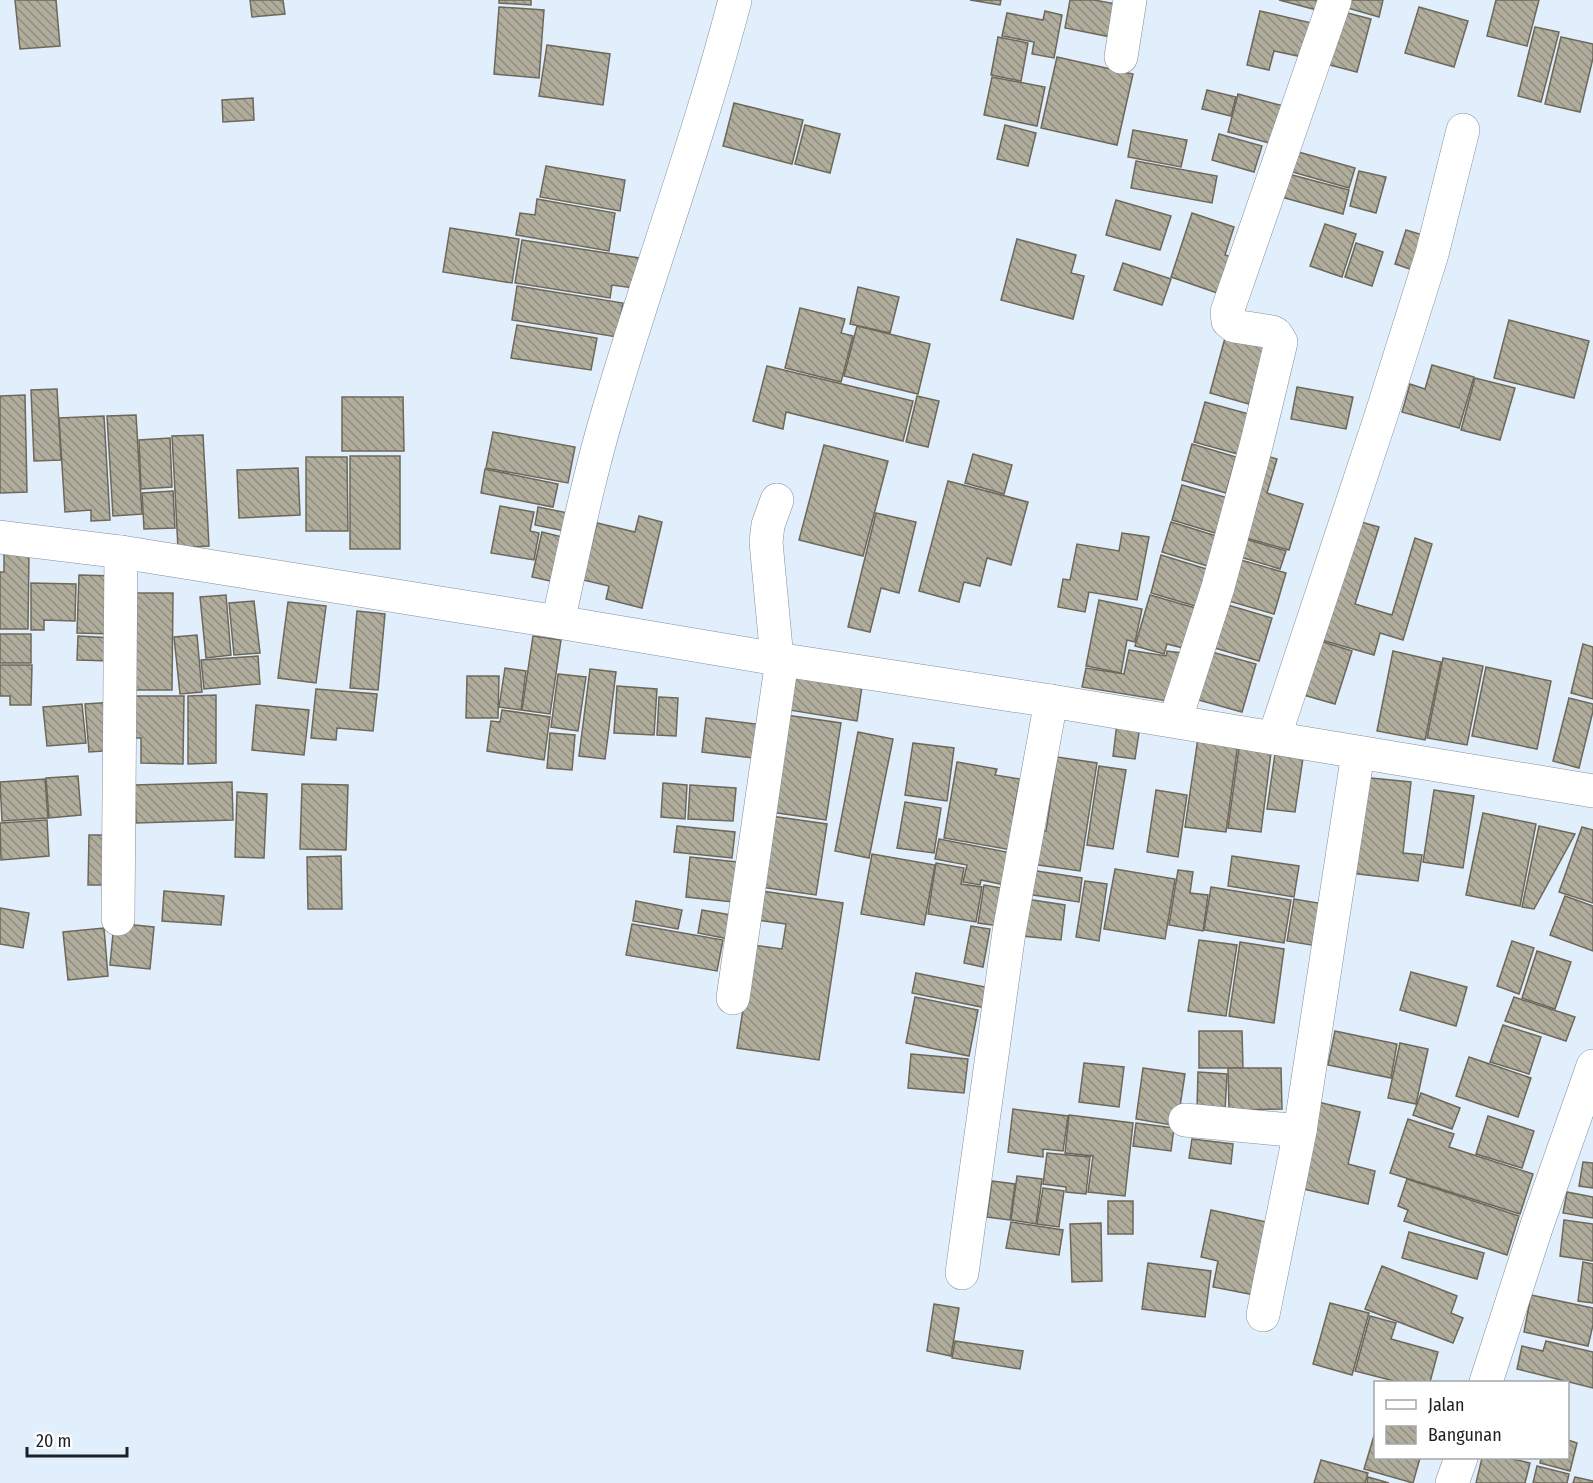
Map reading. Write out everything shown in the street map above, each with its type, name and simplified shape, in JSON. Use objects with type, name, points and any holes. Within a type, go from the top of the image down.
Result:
[{"type":"street","points":[[558,621],[586,496],[609,409],[696,139],[735,0]]},
{"type":"street","points":[[1121,57],[1130,0]]},
{"type":"street","points":[[1174,721],[1218,587],[1281,342],[1272,332],[1234,326],[1228,321],[1227,312],[1335,0]]},
{"type":"street","points":[[1274,738],[1432,254],[1463,130]]},
{"type":"street","points":[[733,998],[779,660],[766,542],[768,525],[777,500]]},
{"type":"street","points":[[0,537],[121,552],[558,621],[779,660],[1051,701],[1593,791]]},
{"type":"street","points":[[118,919],[121,552]]},
{"type":"street","points":[[962,1273],[1010,932],[1051,701]]},
{"type":"street","points":[[1263,1315],[1299,1131],[1358,753]]},
{"type":"street","points":[[1487,1381],[1537,1225],[1593,1066]]},
{"type":"street","points":[[1185,1120],[1299,1131]]},
{"type":"street","points":[[1452,1483],[1461,1459]]},
{"type":"building","points":[[15,0],[56,0],[60,46],[20,49]]},
{"type":"building","points":[[250,0],[283,0],[285,14],[252,17]]},
{"type":"building","points":[[499,0],[531,0],[531,5],[499,3]]},
{"type":"building","points":[[970,0],[1001,0],[1000,5]]},
{"type":"building","points":[[1070,0],[1094,0],[1122,5],[1116,38],[1065,28]]},
{"type":"building","points":[[1279,0],[1331,0],[1328,13]]},
{"type":"building","points":[[1343,0],[1383,0],[1379,17],[1341,6]]},
{"type":"building","points":[[1496,0],[1539,0],[1527,46],[1487,36]]},
{"type":"building","points":[[499,7],[544,10],[539,78],[494,74]]},
{"type":"building","points":[[1419,7],[1468,21],[1454,67],[1405,53]]},
{"type":"building","points":[[1336,10],[1371,19],[1357,72],[1322,63]]},
{"type":"building","points":[[1045,11],[1062,15],[1054,58],[1032,54],[1034,42],[1002,36],[1007,13],[1043,20]]},
{"type":"building","points":[[1260,11],[1320,25],[1312,59],[1274,51],[1269,70],[1247,65]]},
{"type":"building","points":[[1535,27],[1559,32],[1541,102],[1518,96]]},
{"type":"building","points":[[998,37],[1028,43],[1021,81],[991,75]]},
{"type":"building","points":[[1561,37],[1593,44],[1593,58],[1580,112],[1545,104]]},
{"type":"building","points":[[547,45],[610,54],[603,105],[539,96]]},
{"type":"building","points":[[1057,57],[1133,74],[1117,145],[1041,128]]},
{"type":"building","points":[[992,77],[1045,87],[1037,126],[984,115]]},
{"type":"building","points":[[1207,90],[1236,97],[1231,116],[1202,109]]},
{"type":"building","points":[[1238,94],[1295,109],[1277,145],[1228,132]]},
{"type":"building","points":[[253,98],[254,120],[223,122],[222,100]]},
{"type":"building","points":[[734,103],[803,120],[792,164],[723,146]]},
{"type":"building","points":[[805,125],[840,134],[830,173],[795,164]]},
{"type":"building","points":[[1005,125],[1036,133],[1028,166],[997,159]]},
{"type":"building","points":[[1133,130],[1187,140],[1181,167],[1128,157]]},
{"type":"building","points":[[1219,134],[1262,146],[1254,172],[1212,160]]},
{"type":"building","points":[[1295,151],[1355,168],[1349,188],[1289,171]]},
{"type":"building","points":[[1136,161],[1217,176],[1212,203],[1131,188]]},
{"type":"building","points":[[546,166],[625,180],[620,211],[540,197]]},
{"type":"building","points":[[1359,171],[1386,177],[1376,213],[1350,206]]},
{"type":"building","points":[[1281,172],[1349,190],[1343,214],[1274,195]]},
{"type":"building","points":[[537,199],[615,213],[609,251],[516,235],[520,213],[535,215]]},
{"type":"building","points":[[1116,200],[1171,216],[1160,250],[1106,235]]},
{"type":"building","points":[[1192,213],[1234,227],[1225,255],[1238,259],[1226,296],[1171,277]]},
{"type":"building","points":[[1325,224],[1356,234],[1342,277],[1310,266]]},
{"type":"building","points":[[450,228],[519,239],[512,283],[443,272]]},
{"type":"building","points":[[1406,230],[1426,236],[1416,271],[1395,264]]},
{"type":"building","points":[[1017,239],[1076,255],[1071,273],[1084,276],[1073,319],[1001,300]]},
{"type":"building","points":[[522,240],[646,259],[641,289],[612,285],[610,298],[515,283]]},
{"type":"building","points":[[1356,243],[1383,252],[1372,286],[1345,277]]},
{"type":"building","points":[[1123,263],[1171,279],[1162,305],[1114,290]]},
{"type":"building","points":[[517,286],[623,303],[617,337],[512,320]]},
{"type":"building","points":[[858,287],[899,297],[890,333],[850,324]]},
{"type":"building","points":[[800,308],[845,319],[841,333],[853,336],[841,382],[785,368]]},
{"type":"building","points":[[1509,320],[1589,341],[1574,398],[1494,378]]},
{"type":"building","points":[[517,325],[597,338],[591,370],[511,358]]},
{"type":"building","points":[[857,326],[930,344],[918,394],[844,376]]},
{"type":"building","points":[[1228,327],[1277,341],[1259,369],[1249,404],[1210,393]]},
{"type":"building","points":[[1432,365],[1474,377],[1459,428],[1402,412],[1410,384],[1425,389]]},
{"type":"building","points":[[767,366],[913,401],[903,441],[786,412],[783,429],[753,421]]},
{"type":"building","points":[[1475,378],[1515,388],[1500,440],[1461,430]]},
{"type":"building","points":[[1297,387],[1353,397],[1346,429],[1291,419]]},
{"type":"building","points":[[57,389],[61,460],[34,461],[31,390]]},
{"type":"building","points":[[25,395],[27,492],[0,493],[0,396]]},
{"type":"building","points":[[917,396],[939,401],[928,447],[906,442]]},
{"type":"building","points":[[342,397],[403,397],[404,451],[342,451]]},
{"type":"building","points":[[1205,402],[1256,416],[1245,456],[1194,442]]},
{"type":"building","points":[[136,415],[142,514],[113,516],[107,416]]},
{"type":"building","points":[[104,416],[110,520],[91,521],[91,510],[65,512],[59,418]]},
{"type":"building","points":[[493,432],[575,447],[568,483],[486,468]]},
{"type":"building","points":[[203,435],[209,546],[178,548],[172,436]]},
{"type":"building","points":[[170,438],[172,487],[141,489],[139,440]]},
{"type":"building","points":[[1192,444],[1236,457],[1226,493],[1182,480]]},
{"type":"building","points":[[824,445],[888,461],[863,556],[799,540]]},
{"type":"building","points":[[973,454],[1012,465],[1004,494],[965,483]]},
{"type":"building","points":[[1263,455],[1277,459],[1267,493],[1303,504],[1289,550],[1239,536]]},
{"type":"building","points":[[350,456],[400,456],[400,549],[350,549]]},
{"type":"building","points":[[306,457],[347,457],[348,531],[306,531]]},
{"type":"building","points":[[298,468],[300,515],[239,518],[237,470]]},
{"type":"building","points":[[485,469],[558,484],[553,507],[481,493]]},
{"type":"building","points":[[948,481],[1028,502],[1011,565],[987,558],[980,586],[964,582],[959,602],[919,591]]},
{"type":"building","points":[[1182,485],[1235,500],[1225,536],[1172,520]]},
{"type":"building","points":[[173,491],[175,528],[144,529],[142,493]]},
{"type":"building","points":[[500,506],[534,512],[530,531],[539,533],[534,560],[491,553]]},
{"type":"building","points":[[538,507],[578,515],[575,533],[535,525]]},
{"type":"building","points":[[876,513],[916,522],[899,593],[881,588],[870,632],[848,627]]},
{"type":"building","points":[[639,516],[662,522],[642,608],[606,599],[609,586],[575,578],[588,559],[597,523],[635,532]]},
{"type":"building","points":[[1354,520],[1379,527],[1355,604],[1392,615],[1415,538],[1432,544],[1403,640],[1380,633],[1374,655],[1318,639]]},
{"type":"building","points":[[1171,522],[1223,538],[1214,568],[1162,552]]},
{"type":"building","points":[[542,532],[574,540],[564,584],[532,577]]},
{"type":"building","points":[[1122,533],[1149,537],[1137,600],[1089,592],[1085,612],[1058,607],[1063,579],[1070,580],[1077,544],[1119,551]]},
{"type":"building","points":[[1242,538],[1286,551],[1280,569],[1237,556]]},
{"type":"building","points":[[4,554],[29,554],[28,629],[0,629],[0,572],[4,572]]},
{"type":"building","points":[[1161,555],[1213,571],[1202,608],[1151,593]]},
{"type":"building","points":[[1234,558],[1286,573],[1274,614],[1222,599]]},
{"type":"building","points":[[79,575],[115,576],[113,634],[77,633]]},
{"type":"building","points":[[31,583],[76,584],[75,621],[44,620],[44,630],[31,630]]},
{"type":"building","points":[[130,593],[173,593],[172,690],[129,690]]},
{"type":"building","points":[[226,595],[231,655],[206,658],[200,597]]},
{"type":"building","points":[[1150,595],[1199,609],[1187,649],[1167,644],[1164,654],[1135,646]]},
{"type":"building","points":[[1099,600],[1142,609],[1135,642],[1127,640],[1121,673],[1086,666]]},
{"type":"building","points":[[254,601],[260,653],[234,655],[229,603]]},
{"type":"building","points":[[288,602],[326,606],[316,683],[278,678]]},
{"type":"building","points":[[1221,603],[1272,618],[1259,661],[1208,646]]},
{"type":"building","points":[[357,611],[385,614],[378,690],[350,688]]},
{"type":"building","points":[[0,634],[31,634],[31,663],[0,663]]},
{"type":"building","points":[[197,635],[202,692],[180,694],[174,637]]},
{"type":"building","points":[[78,636],[113,638],[112,661],[77,660]]},
{"type":"building","points":[[533,636],[561,640],[550,714],[522,710]]},
{"type":"building","points":[[1317,640],[1352,651],[1335,704],[1300,694]]},
{"type":"building","points":[[1583,644],[1593,647],[1593,699],[1571,693]]},
{"type":"building","points":[[1129,650],[1166,656],[1167,651],[1182,653],[1173,702],[1082,687],[1086,668],[1124,674]]},
{"type":"building","points":[[1208,651],[1256,664],[1242,712],[1195,699]]},
{"type":"building","points":[[1393,651],[1441,662],[1425,740],[1377,731]]},
{"type":"building","points":[[258,656],[260,684],[204,689],[201,660]]},
{"type":"building","points":[[1443,658],[1483,666],[1467,745],[1427,738]]},
{"type":"building","points":[[0,665],[32,665],[31,705],[10,705],[10,696],[0,696]]},
{"type":"building","points":[[1486,667],[1551,681],[1537,749],[1472,736]]},
{"type":"building","points":[[505,668],[526,671],[521,710],[499,707]]},
{"type":"building","points":[[590,669],[616,672],[605,759],[579,756]]},
{"type":"building","points":[[558,674],[586,677],[578,731],[551,727]]},
{"type":"building","points":[[789,675],[862,686],[857,721],[783,709]]},
{"type":"building","points":[[467,676],[499,676],[498,718],[466,718]]},
{"type":"building","points":[[617,686],[657,689],[654,735],[614,733]]},
{"type":"building","points":[[316,689],[377,694],[373,731],[337,728],[336,740],[311,738]]},
{"type":"building","points":[[216,695],[216,763],[188,764],[188,696]]},
{"type":"building","points":[[133,696],[184,696],[183,764],[141,763],[141,738],[133,738]]},
{"type":"building","points":[[659,697],[678,698],[676,736],[657,735]]},
{"type":"building","points":[[1569,698],[1593,704],[1579,768],[1553,761]]},
{"type":"building","points":[[115,702],[118,750],[89,752],[85,704]]},
{"type":"building","points":[[82,704],[86,743],[47,746],[43,707]]},
{"type":"building","points":[[256,705],[309,710],[304,755],[252,750]]},
{"type":"building","points":[[502,710],[550,717],[544,760],[487,751],[491,721],[500,722]]},
{"type":"building","points":[[786,715],[841,723],[826,820],[771,812]]},
{"type":"building","points":[[706,718],[765,725],[762,759],[702,752]]},
{"type":"building","points":[[1117,723],[1140,726],[1135,759],[1113,756]]},
{"type":"building","points":[[1199,731],[1239,736],[1226,832],[1185,827]]},
{"type":"building","points":[[858,732],[893,739],[869,858],[835,851]]},
{"type":"building","points":[[550,733],[575,735],[572,770],[547,768]]},
{"type":"building","points":[[1240,741],[1272,745],[1261,832],[1228,828]]},
{"type":"building","points":[[913,743],[954,748],[947,801],[905,795]]},
{"type":"building","points":[[1276,747],[1304,751],[1295,812],[1267,809]]},
{"type":"building","points":[[1057,757],[1097,763],[1080,871],[1032,864],[1037,830],[1046,831]]},
{"type":"building","points":[[957,762],[997,769],[995,775],[1020,779],[1013,815],[1023,817],[1017,851],[944,838]]},
{"type":"building","points":[[1099,766],[1126,770],[1113,849],[1087,845]]},
{"type":"building","points":[[78,776],[81,815],[49,818],[46,778]]},
{"type":"building","points":[[1361,777],[1411,782],[1403,853],[1422,855],[1418,881],[1350,873]]},
{"type":"building","points":[[45,779],[48,818],[2,821],[0,782]]},
{"type":"building","points":[[232,782],[233,820],[136,823],[135,785]]},
{"type":"building","points":[[663,783],[687,785],[685,819],[661,817]]},
{"type":"building","points":[[302,784],[348,785],[346,850],[300,849]]},
{"type":"building","points":[[690,785],[736,788],[733,821],[688,819]]},
{"type":"building","points":[[1156,790],[1187,795],[1178,857],[1147,852]]},
{"type":"building","points":[[1434,790],[1474,796],[1463,868],[1423,862]]},
{"type":"building","points":[[237,792],[267,794],[264,858],[235,857]]},
{"type":"building","points":[[905,802],[941,808],[934,853],[897,848]]},
{"type":"building","points":[[1483,813],[1536,824],[1520,906],[1466,895]]},
{"type":"building","points":[[771,816],[827,824],[816,895],[760,887]]},
{"type":"building","points":[[47,820],[49,856],[1,860],[0,823]]},
{"type":"building","points":[[677,826],[735,832],[732,858],[674,852]]},
{"type":"building","points":[[1539,826],[1575,834],[1534,909],[1522,907]]},
{"type":"building","points":[[1582,827],[1593,830],[1593,903],[1559,892]]},
{"type":"building","points":[[89,835],[116,835],[115,885],[88,885]]},
{"type":"building","points":[[939,839],[1017,854],[1010,886],[981,880],[980,885],[963,882],[967,865],[935,859]]},
{"type":"building","points":[[872,854],[935,865],[924,925],[861,914]]},
{"type":"building","points":[[341,856],[342,909],[308,909],[307,857]]},
{"type":"building","points":[[1232,856],[1299,866],[1294,897],[1228,886]]},
{"type":"building","points":[[690,857],[747,863],[743,903],[686,897]]},
{"type":"building","points":[[936,863],[964,868],[961,884],[982,887],[976,922],[928,914]]},
{"type":"building","points":[[1115,869],[1175,879],[1165,939],[1104,929]]},
{"type":"building","points":[[1030,870],[1082,878],[1079,902],[1027,894]]},
{"type":"building","points":[[1178,870],[1193,872],[1190,893],[1208,895],[1203,931],[1169,925]]},
{"type":"building","points":[[1085,881],[1107,884],[1099,941],[1076,937]]},
{"type":"building","points":[[984,885],[1013,890],[1007,927],[978,923]]},
{"type":"building","points":[[1211,887],[1291,900],[1284,943],[1204,930]]},
{"type":"building","points":[[164,891],[224,896],[221,925],[162,921]]},
{"type":"building","points":[[762,891],[843,903],[819,1060],[737,1048],[753,945],[782,949],[786,924],[757,920]]},
{"type":"building","points":[[1565,896],[1593,906],[1593,951],[1550,935]]},
{"type":"building","points":[[1026,899],[1065,905],[1061,940],[1022,936]]},
{"type":"building","points":[[1294,899],[1324,904],[1317,946],[1287,941]]},
{"type":"building","points":[[636,901],[682,910],[678,929],[633,921]]},
{"type":"building","points":[[0,908],[29,913],[23,948],[0,944]]},
{"type":"building","points":[[702,910],[744,917],[739,941],[698,933]]},
{"type":"building","points":[[114,923],[154,927],[150,969],[110,965]]},
{"type":"building","points":[[632,924],[723,940],[717,971],[626,955]]},
{"type":"building","points":[[971,926],[990,929],[983,967],[964,963]]},
{"type":"building","points":[[104,928],[108,976],[68,980],[63,932]]},
{"type":"building","points":[[1199,940],[1237,945],[1226,1016],[1188,1011]]},
{"type":"building","points":[[1512,941],[1534,948],[1519,994],[1497,986]]},
{"type":"building","points":[[1240,942],[1284,949],[1274,1023],[1229,1016]]},
{"type":"building","points":[[1537,951],[1571,962],[1555,1009],[1522,998]]},
{"type":"building","points":[[1411,972],[1467,987],[1456,1026],[1400,1010]]},
{"type":"building","points":[[916,973],[1000,990],[996,1010],[912,993]]},
{"type":"building","points":[[915,997],[978,1010],[969,1056],[906,1043]]},
{"type":"building","points":[[1514,997],[1575,1017],[1566,1041],[1505,1021]]},
{"type":"building","points":[[1503,1025],[1541,1037],[1529,1074],[1490,1062]]},
{"type":"building","points":[[1199,1031],[1242,1031],[1243,1068],[1199,1068]]},
{"type":"building","points":[[1335,1031],[1397,1044],[1391,1078],[1328,1065]]},
{"type":"building","points":[[1400,1043],[1428,1049],[1416,1104],[1388,1098]]},
{"type":"building","points":[[911,1054],[968,1059],[964,1093],[908,1088]]},
{"type":"building","points":[[1469,1057],[1531,1078],[1518,1117],[1456,1096]]},
{"type":"building","points":[[1084,1063],[1124,1067],[1119,1107],[1079,1102]]},
{"type":"building","points":[[1143,1068],[1185,1074],[1177,1126],[1136,1119]]},
{"type":"building","points":[[1228,1068],[1281,1068],[1282,1109],[1229,1110]]},
{"type":"building","points":[[1198,1072],[1227,1074],[1225,1111],[1197,1109]]},
{"type":"building","points":[[1421,1093],[1460,1108],[1452,1129],[1413,1115]]},
{"type":"building","points":[[1318,1102],[1360,1112],[1348,1164],[1375,1171],[1368,1204],[1299,1188]]},
{"type":"building","points":[[1013,1109],[1068,1116],[1063,1151],[1043,1149],[1043,1157],[1008,1152]]},
{"type":"building","points":[[1069,1115],[1133,1123],[1125,1196],[1088,1192],[1093,1156],[1065,1153]]},
{"type":"building","points":[[1488,1116],[1534,1131],[1522,1168],[1476,1154]]},
{"type":"building","points":[[1408,1119],[1454,1134],[1449,1147],[1533,1174],[1520,1214],[1390,1173]]},
{"type":"building","points":[[1136,1123],[1174,1128],[1171,1151],[1133,1146]]},
{"type":"building","points":[[1192,1139],[1233,1144],[1231,1164],[1189,1158]]},
{"type":"building","points":[[1047,1153],[1090,1157],[1086,1194],[1066,1192],[1066,1187],[1043,1184]]},
{"type":"building","points":[[1583,1162],[1593,1163],[1593,1188],[1579,1186]]},
{"type":"building","points":[[1017,1176],[1042,1179],[1036,1224],[1011,1220]]},
{"type":"building","points":[[1407,1179],[1519,1216],[1507,1255],[1404,1221],[1408,1210],[1398,1206]]},
{"type":"building","points":[[992,1181],[1015,1184],[1010,1220],[987,1217]]},
{"type":"building","points":[[1043,1188],[1064,1191],[1059,1227],[1037,1224]]},
{"type":"building","points":[[1567,1192],[1593,1197],[1593,1218],[1563,1213]]},
{"type":"building","points":[[1108,1201],[1133,1201],[1133,1234],[1108,1234]]},
{"type":"building","points":[[1211,1210],[1275,1224],[1260,1296],[1213,1287],[1218,1261],[1201,1257]]},
{"type":"building","points":[[1564,1220],[1593,1224],[1593,1261],[1560,1256]]},
{"type":"building","points":[[1011,1222],[1063,1230],[1059,1255],[1006,1248]]},
{"type":"building","points":[[1101,1223],[1102,1281],[1072,1282],[1070,1224]]},
{"type":"building","points":[[1409,1232],[1484,1253],[1477,1279],[1402,1258]]},
{"type":"building","points":[[1583,1262],[1593,1264],[1593,1303],[1578,1301]]},
{"type":"building","points":[[1148,1263],[1211,1271],[1205,1317],[1142,1309]]},
{"type":"building","points":[[1382,1266],[1457,1296],[1451,1313],[1463,1318],[1453,1343],[1365,1309]]},
{"type":"building","points":[[1531,1295],[1593,1308],[1593,1325],[1588,1346],[1524,1332]]},
{"type":"building","points":[[1330,1303],[1369,1313],[1352,1375],[1313,1364]]},
{"type":"building","points":[[934,1304],[959,1308],[951,1356],[927,1351]]},
{"type":"building","points":[[1370,1316],[1396,1323],[1391,1339],[1438,1352],[1430,1381],[1394,1381],[1355,1371]]},
{"type":"building","points":[[955,1341],[1023,1351],[1020,1369],[952,1358]]},
{"type":"building","points":[[1546,1341],[1593,1352],[1593,1388],[1517,1369],[1522,1346],[1543,1351]]},
{"type":"building","points":[[1374,1436],[1374,1459],[1420,1459],[1413,1483],[1364,1469]]},
{"type":"building","points":[[1569,1440],[1577,1443],[1570,1471],[1540,1463],[1541,1459],[1569,1459]]},
{"type":"building","points":[[1482,1459],[1512,1459],[1530,1463],[1525,1483],[1476,1483]]},
{"type":"building","points":[[1321,1460],[1368,1473],[1365,1483],[1314,1483]]},
{"type":"building","points":[[1537,1466],[1569,1474],[1567,1483],[1533,1483]]},
{"type":"building","points":[[1368,1477],[1389,1483],[1367,1483]]},
{"type":"building","points":[[1575,1477],[1593,1481],[1593,1483],[1573,1483]]}]
